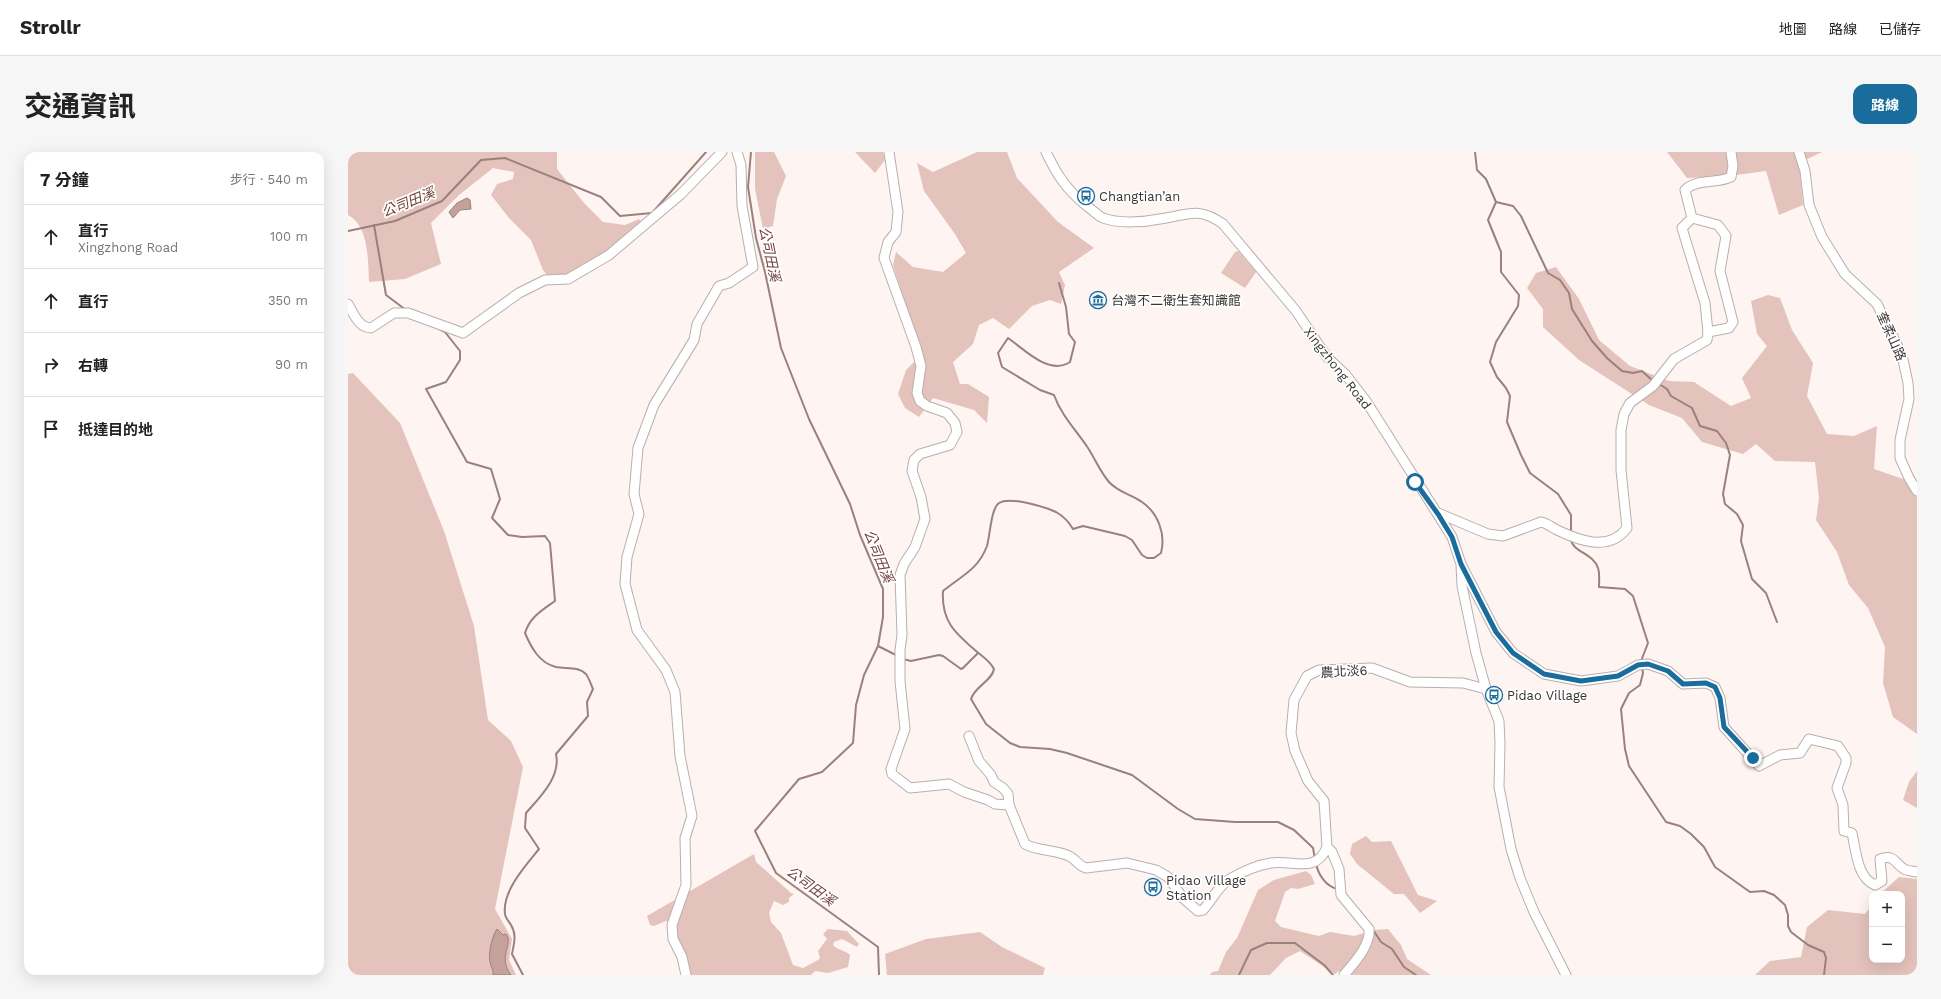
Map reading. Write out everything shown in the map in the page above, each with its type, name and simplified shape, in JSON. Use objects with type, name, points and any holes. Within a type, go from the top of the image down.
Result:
[{"type":"street","points":[[348,304],[362,325],[366,328],[371,328],[394,313],[408,312],[462,333],[519,293],[545,280],[568,280],[610,255],[681,194],[722,152]]},
{"type":"street","points":[[686,975],[682,957],[673,939],[672,925],[686,885],[685,838],[692,816],[680,756],[675,692],[666,670],[637,630],[625,584],[626,557],[639,514],[634,494],[638,448],[654,405],[691,344],[697,324],[719,286],[729,283],[752,267],[742,206],[741,165],[737,152]]},
{"type":"street","points":[[889,152],[898,212],[896,232],[888,242],[884,258],[919,359],[920,366],[917,393],[920,401],[927,406],[947,413],[955,423],[957,432],[950,445],[920,454],[914,460],[912,471],[921,497],[925,519],[915,547],[904,564],[900,575],[902,635],[900,650],[900,681],[905,729],[891,769],[892,774],[910,788],[949,784],[964,792],[988,800],[995,804],[1009,805]]},
{"type":"street","name":"Xingzhong Road","points":[[1046,152],[1057,175],[1071,192],[1103,218],[1135,223],[1191,212],[1210,216],[1223,224],[1296,311],[1327,357],[1346,375],[1362,396],[1415,482],[1438,514],[1452,537],[1461,564],[1466,608],[1476,653],[1486,689],[1499,722],[1499,787],[1511,849],[1520,878],[1534,912],[1566,975]]},
{"type":"street","points":[[1692,218],[1685,190],[1694,184],[1723,181],[1731,177],[1733,166],[1731,152]]},
{"type":"street","name":"奎柔山路","points":[[1800,152],[1811,212],[1822,237],[1845,274],[1877,304],[1902,355],[1908,383],[1909,399],[1900,440],[1900,458],[1917,491]]},
{"type":"street","points":[[1692,218],[1718,225],[1726,236],[1720,271],[1734,322],[1729,328],[1708,332]]},
{"type":"street","points":[[1438,514],[1488,534],[1503,536],[1541,522],[1585,542],[1598,543],[1610,541],[1621,536],[1627,528],[1621,470],[1621,430],[1624,414],[1630,403],[1656,383],[1674,359],[1707,340],[1708,332],[1705,303],[1682,228],[1692,218]]},
{"type":"street","points":[[1461,564],[1496,632],[1513,653],[1544,674],[1581,681],[1618,676],[1638,665],[1648,664],[1668,671],[1683,684],[1706,683],[1715,687],[1720,698],[1724,727],[1759,766],[1780,755],[1800,753],[1808,740],[1838,746],[1846,758],[1846,763],[1837,788],[1843,805],[1844,831],[1852,833],[1863,875],[1868,882],[1875,885],[1882,881],[1880,859],[1887,857],[1894,859],[1905,870],[1917,872]]},
{"type":"street","name":"農北淡6","points":[[1344,975],[1358,958],[1370,935],[1369,929],[1341,891],[1339,869],[1332,852],[1327,847],[1324,801],[1308,781],[1295,751],[1291,733],[1294,700],[1307,676],[1319,670],[1372,668],[1410,682],[1463,683],[1486,689]]},
{"type":"street","points":[[969,736],[979,761],[992,775],[994,782],[1003,788],[1008,794],[1009,805],[1025,844],[1040,850],[1071,857],[1080,867],[1086,868],[1127,863],[1156,870],[1168,877],[1183,898],[1198,911],[1203,910],[1223,884],[1244,872],[1271,863],[1315,862],[1327,847]]},
{"type":"shaded area","points":[[348,152],[557,152],[557,169],[584,203],[603,222],[625,225],[639,219],[643,223],[632,236],[568,275],[549,278],[543,270],[531,240],[509,218],[491,195],[497,184],[513,179],[514,172],[493,168],[459,195],[431,223],[441,264],[405,279],[369,282],[364,235],[355,220],[348,215]]},
{"type":"shaded area","points":[[755,152],[774,152],[786,176],[777,199],[773,226],[763,229],[755,189]]},
{"type":"shaded area","points":[[855,152],[883,152],[885,160],[875,173]]},
{"type":"shaded area","points":[[977,152],[1007,152],[1017,178],[1058,222],[1094,248],[1059,272],[1065,285],[1061,304],[1050,300],[1032,306],[1009,329],[993,318],[979,325],[973,344],[953,362],[960,384],[968,384],[989,397],[987,423],[974,410],[933,398],[919,417],[905,408],[898,394],[906,370],[922,354],[893,265],[896,252],[913,267],[943,272],[966,253],[955,234],[924,191],[917,163],[933,172]]},
{"type":"shaded area","points":[[1667,152],[1822,152],[1799,163],[1803,205],[1779,215],[1766,171],[1729,176],[1687,178]]},
{"type":"shaded area","points":[[467,198],[470,200],[471,209],[460,210],[453,218],[449,212],[457,203]]},
{"type":"shaded area","points":[[1238,251],[1256,272],[1245,288],[1221,273],[1235,252]]},
{"type":"shaded area","points":[[1556,267],[1579,299],[1599,340],[1630,366],[1669,381],[1694,382],[1731,406],[1751,398],[1742,378],[1767,346],[1757,334],[1751,301],[1768,295],[1780,298],[1792,330],[1813,363],[1807,396],[1827,434],[1854,436],[1877,426],[1874,469],[1909,481],[1917,494],[1917,734],[1893,717],[1883,683],[1885,647],[1868,608],[1849,585],[1837,552],[1816,520],[1819,498],[1815,462],[1775,461],[1756,444],[1743,454],[1702,442],[1682,418],[1649,405],[1579,360],[1543,327],[1543,309],[1527,288],[1536,273]]},
{"type":"shaded area","points":[[353,373],[400,423],[444,531],[474,626],[488,720],[511,741],[523,767],[495,909],[512,939],[509,960],[516,975],[348,975],[348,374]]},
{"type":"shaded area","points":[[1917,771],[1917,808],[1903,800],[1909,782]]},
{"type":"shaded area","points":[[1366,836],[1372,842],[1391,841],[1418,895],[1437,901],[1420,913],[1404,894],[1394,894],[1357,864],[1350,854],[1352,844]]},
{"type":"shaded area","points":[[754,854],[756,862],[794,894],[789,898],[789,902],[783,905],[774,901],[769,913],[771,922],[781,933],[793,965],[803,968],[820,958],[818,951],[827,939],[823,934],[828,929],[847,931],[859,944],[857,947],[842,939],[834,942],[833,945],[835,947],[850,955],[848,967],[828,973],[815,971],[811,975],[685,975],[670,923],[666,921],[654,926],[650,925],[647,916]]},
{"type":"shaded area","points":[[1306,871],[1311,875],[1315,884],[1298,889],[1291,888],[1285,892],[1275,921],[1281,927],[1319,936],[1330,932],[1354,936],[1374,930],[1388,929],[1401,945],[1407,959],[1431,975],[1343,975],[1339,971],[1335,974],[1300,951],[1286,958],[1270,975],[1210,975],[1212,972],[1218,971],[1226,952],[1237,938],[1258,890],[1274,880]]},
{"type":"shaded area","points":[[1899,877],[1917,879],[1917,975],[1755,975],[1770,961],[1801,957],[1807,927],[1828,910],[1865,914],[1869,909],[1869,963],[1905,963],[1905,891],[1883,891]]},
{"type":"shaded area","points":[[497,929],[503,935],[506,934],[508,938],[505,962],[511,975],[493,975],[490,962],[490,950],[492,940]]},
{"type":"shaded area","points":[[980,932],[1002,947],[1045,968],[1043,975],[887,975],[885,954],[926,939]]},
{"type":"waterway","name":"公司田溪","points":[[348,231],[395,221],[442,201],[481,160],[505,158],[601,197],[620,216],[652,213],[706,152]]},
{"type":"waterway","name":"公司田溪","points":[[751,152],[748,187],[756,238],[765,272],[781,348],[809,419],[850,504],[860,535],[883,589],[883,617],[878,646],[864,675],[856,705],[853,743],[822,772],[799,779],[755,831],[776,873],[878,947],[879,975]]},
{"type":"waterway","points":[[1475,152],[1477,170],[1486,179],[1496,202],[1488,220],[1501,252],[1501,272],[1519,295],[1518,306],[1496,342],[1490,362],[1497,377],[1506,388],[1510,396],[1507,422],[1521,455],[1530,473],[1558,494],[1571,515],[1571,534]]},
{"type":"waterway","points":[[1496,202],[1513,206],[1521,216],[1548,273],[1560,280],[1569,293],[1572,309],[1592,341],[1607,358],[1622,371],[1633,373],[1642,371],[1653,381]]},
{"type":"waterway","points":[[374,225],[386,295],[406,310]]},
{"type":"waterway","points":[[1059,283],[1066,307],[1069,334],[1075,342],[1070,362],[1054,366],[1045,363],[1029,354],[1008,338],[998,353],[1002,367],[1040,390],[1054,395],[1065,416],[1088,448],[1109,482],[1117,489],[1142,502],[1152,512],[1161,531],[1161,553],[1154,558],[1147,558],[1142,555],[1132,540],[1125,536],[1083,526],[1073,529],[1068,522],[1056,512],[1028,503],[1019,501],[1004,501],[999,503],[994,510],[987,546],[979,561],[974,567],[943,591],[944,610],[951,626],[988,661],[994,669],[990,677],[973,694],[971,699],[986,724],[1010,743],[1020,747],[1050,749],[1067,753],[1132,775],[1178,809],[1195,819],[1235,822],[1278,822],[1294,830],[1310,845],[1313,848],[1315,859]]},
{"type":"waterway","points":[[439,329],[445,332],[460,351],[460,360],[446,382],[426,389],[467,462],[491,469],[500,499],[492,518],[508,535],[522,537],[545,536],[550,543],[555,601],[533,618],[525,633],[530,644],[540,658],[556,667],[583,671],[593,689],[587,702],[588,716],[556,754],[557,762],[552,779],[543,793],[526,813],[525,828],[539,849],[516,879],[507,896],[505,905],[505,915],[513,929],[514,943],[512,954],[523,975]]},
{"type":"waterway","points":[[1659,384],[1667,389],[1671,396],[1692,408],[1700,426],[1717,431],[1726,443],[1730,455],[1723,494],[1725,504],[1737,514],[1743,525],[1741,541],[1752,579],[1766,593],[1777,622]]},
{"type":"waterway","points":[[1571,540],[1575,547],[1592,559],[1598,568],[1599,587],[1625,589],[1633,596],[1648,643],[1641,661]]},
{"type":"waterway","points":[[878,646],[898,656]]},
{"type":"waterway","points":[[903,659],[911,661],[939,655],[943,656],[961,669],[978,653]]},
{"type":"waterway","points":[[1642,667],[1643,673],[1640,685],[1629,693],[1621,709],[1625,749],[1629,766],[1666,822],[1680,826],[1691,834],[1704,847],[1715,867],[1750,892],[1764,891],[1774,895],[1785,905],[1788,915],[1788,926],[1791,932],[1808,945],[1824,952],[1826,958],[1824,975]]},
{"type":"waterway","points":[[1316,863],[1319,872],[1326,883],[1337,889]]},
{"type":"waterway","points":[[1364,916],[1381,942],[1392,949],[1404,967],[1416,975]]},
{"type":"waterway","name":"公司田溪","points":[[1239,975],[1251,950],[1267,943],[1295,943],[1324,965],[1333,975]]},
{"type":"place","name":"Changtian’an","points":[[1086,196]]},
{"type":"place","name":"台灣不二衛生套知識館","points":[[1098,300]]},
{"type":"place","name":"Pidao Village","points":[[1494,695]]},
{"type":"place","name":"Pidao Village Station","points":[[1153,887]]},
{"type":"route","points":[[1415,482],[1429,500],[1452,537],[1461,564],[1496,632],[1513,653],[1544,674],[1581,681],[1618,676],[1638,665],[1648,664],[1668,671],[1683,684],[1706,683],[1715,687],[1720,698],[1724,727],[1753,758]]}]
